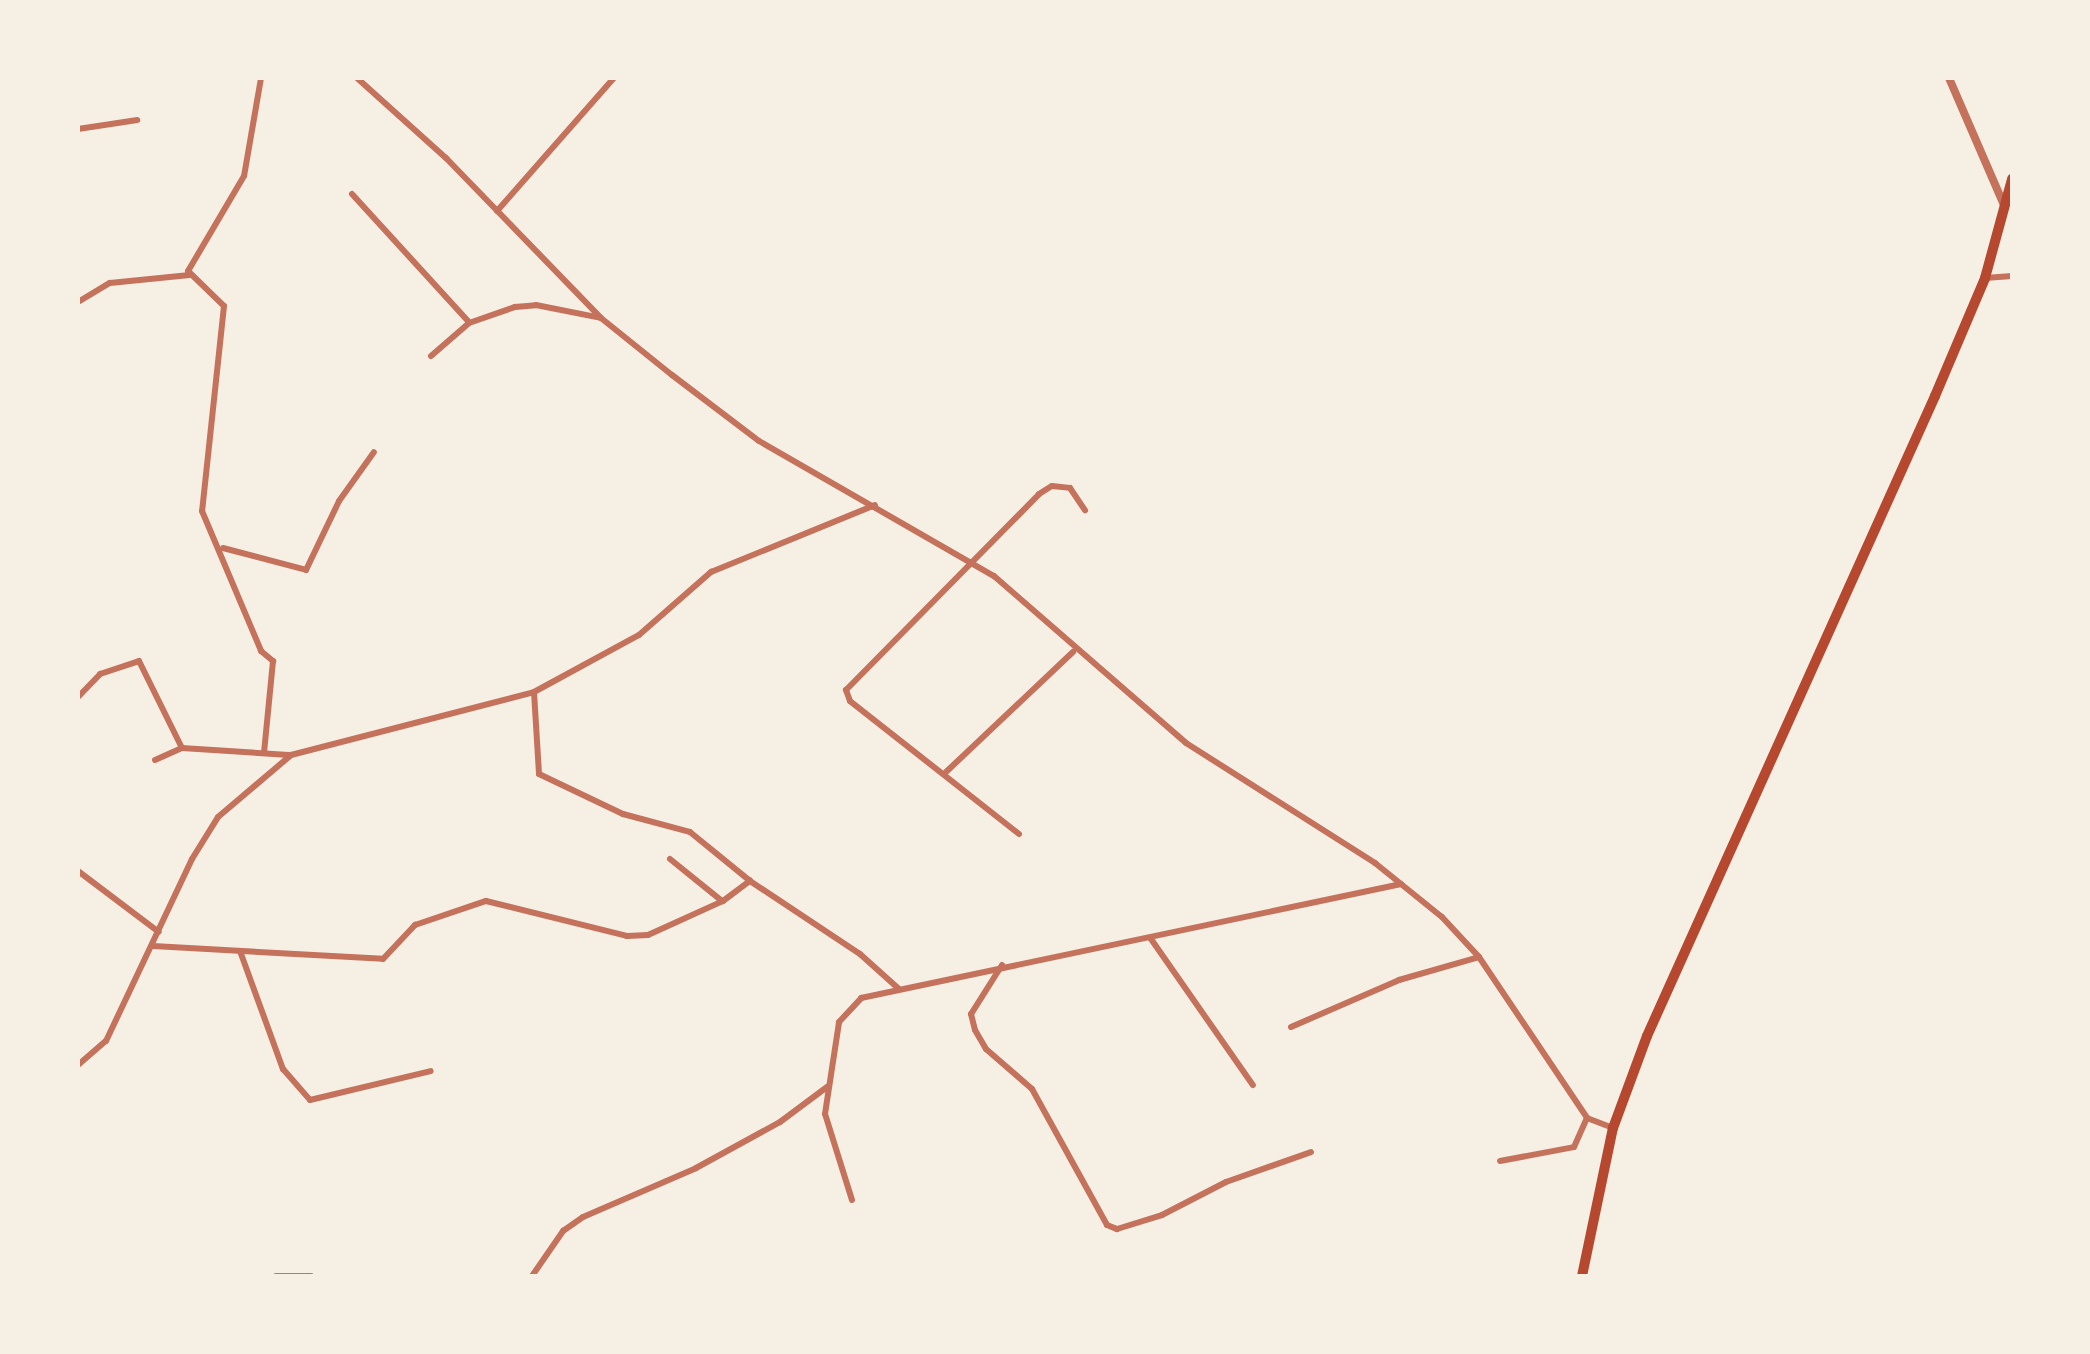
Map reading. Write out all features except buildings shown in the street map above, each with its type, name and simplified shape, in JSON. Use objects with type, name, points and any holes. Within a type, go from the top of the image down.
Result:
[{"type":"highway","points":[[1582,1276],[1613,1128],[1713,880],[1985,278],[2012,179]]},
{"type":"street","points":[[261,78],[244,176],[189,262],[190,275],[224,306],[202,511],[222,548],[261,651],[273,661],[264,752]]},
{"type":"street","points":[[356,78],[497,211],[601,318],[758,442],[876,504],[971,562],[1073,652],[1229,775],[1402,884],[1480,956],[1587,1118],[1613,1128]]},
{"type":"street","points":[[497,211],[614,78]]},
{"type":"street","points":[[1949,78],[2004,205]]},
{"type":"street","points":[[78,130],[137,120]]},
{"type":"street","points":[[352,194],[469,322]]},
{"type":"street","points":[[78,302],[110,283],[190,275]]},
{"type":"street","points":[[1985,278],[2012,276]]},
{"type":"street","points":[[430,356],[469,322],[536,305],[601,318]]},
{"type":"street","points":[[222,548],[306,570],[338,501],[374,452]]},
{"type":"street","points":[[1019,834],[946,772],[850,702],[846,690],[997,531],[1052,486],[1070,488],[1085,510]]},
{"type":"street","points":[[155,760],[182,748],[291,755],[534,692],[639,635],[711,572],[876,504]]},
{"type":"street","points":[[946,772],[1073,652]]},
{"type":"street","points":[[78,697],[100,674],[139,661],[182,748]]},
{"type":"street","points":[[534,692],[539,774],[623,814],[690,832],[750,881],[860,954],[900,989]]},
{"type":"street","points":[[78,1065],[106,1041],[218,817],[291,755]]},
{"type":"street","points":[[670,859],[722,902]]},
{"type":"street","points":[[78,871],[159,932]]},
{"type":"street","points":[[152,946],[383,960],[414,925],[486,901],[627,936],[648,935],[722,902],[750,881]]},
{"type":"street","points":[[852,1200],[829,1137],[826,1087],[846,1009],[900,989],[1002,965],[1151,939],[1402,884]]},
{"type":"street","points":[[1151,939],[1253,1086]]},
{"type":"street","points":[[240,951],[283,1068],[310,1100],[431,1070]]},
{"type":"street","points":[[1291,1027],[1399,980],[1480,956]]},
{"type":"street","points":[[1002,965],[975,1003],[975,1030],[986,1049],[1032,1089],[1107,1225],[1117,1229],[1162,1215],[1226,1182],[1311,1152]]},
{"type":"street","points":[[532,1276],[563,1231],[583,1217],[696,1168],[780,1122],[826,1087]]},
{"type":"street","points":[[1500,1160],[1574,1146],[1587,1118]]},
{"type":"street","points":[[276,1276],[311,1276]]}]
